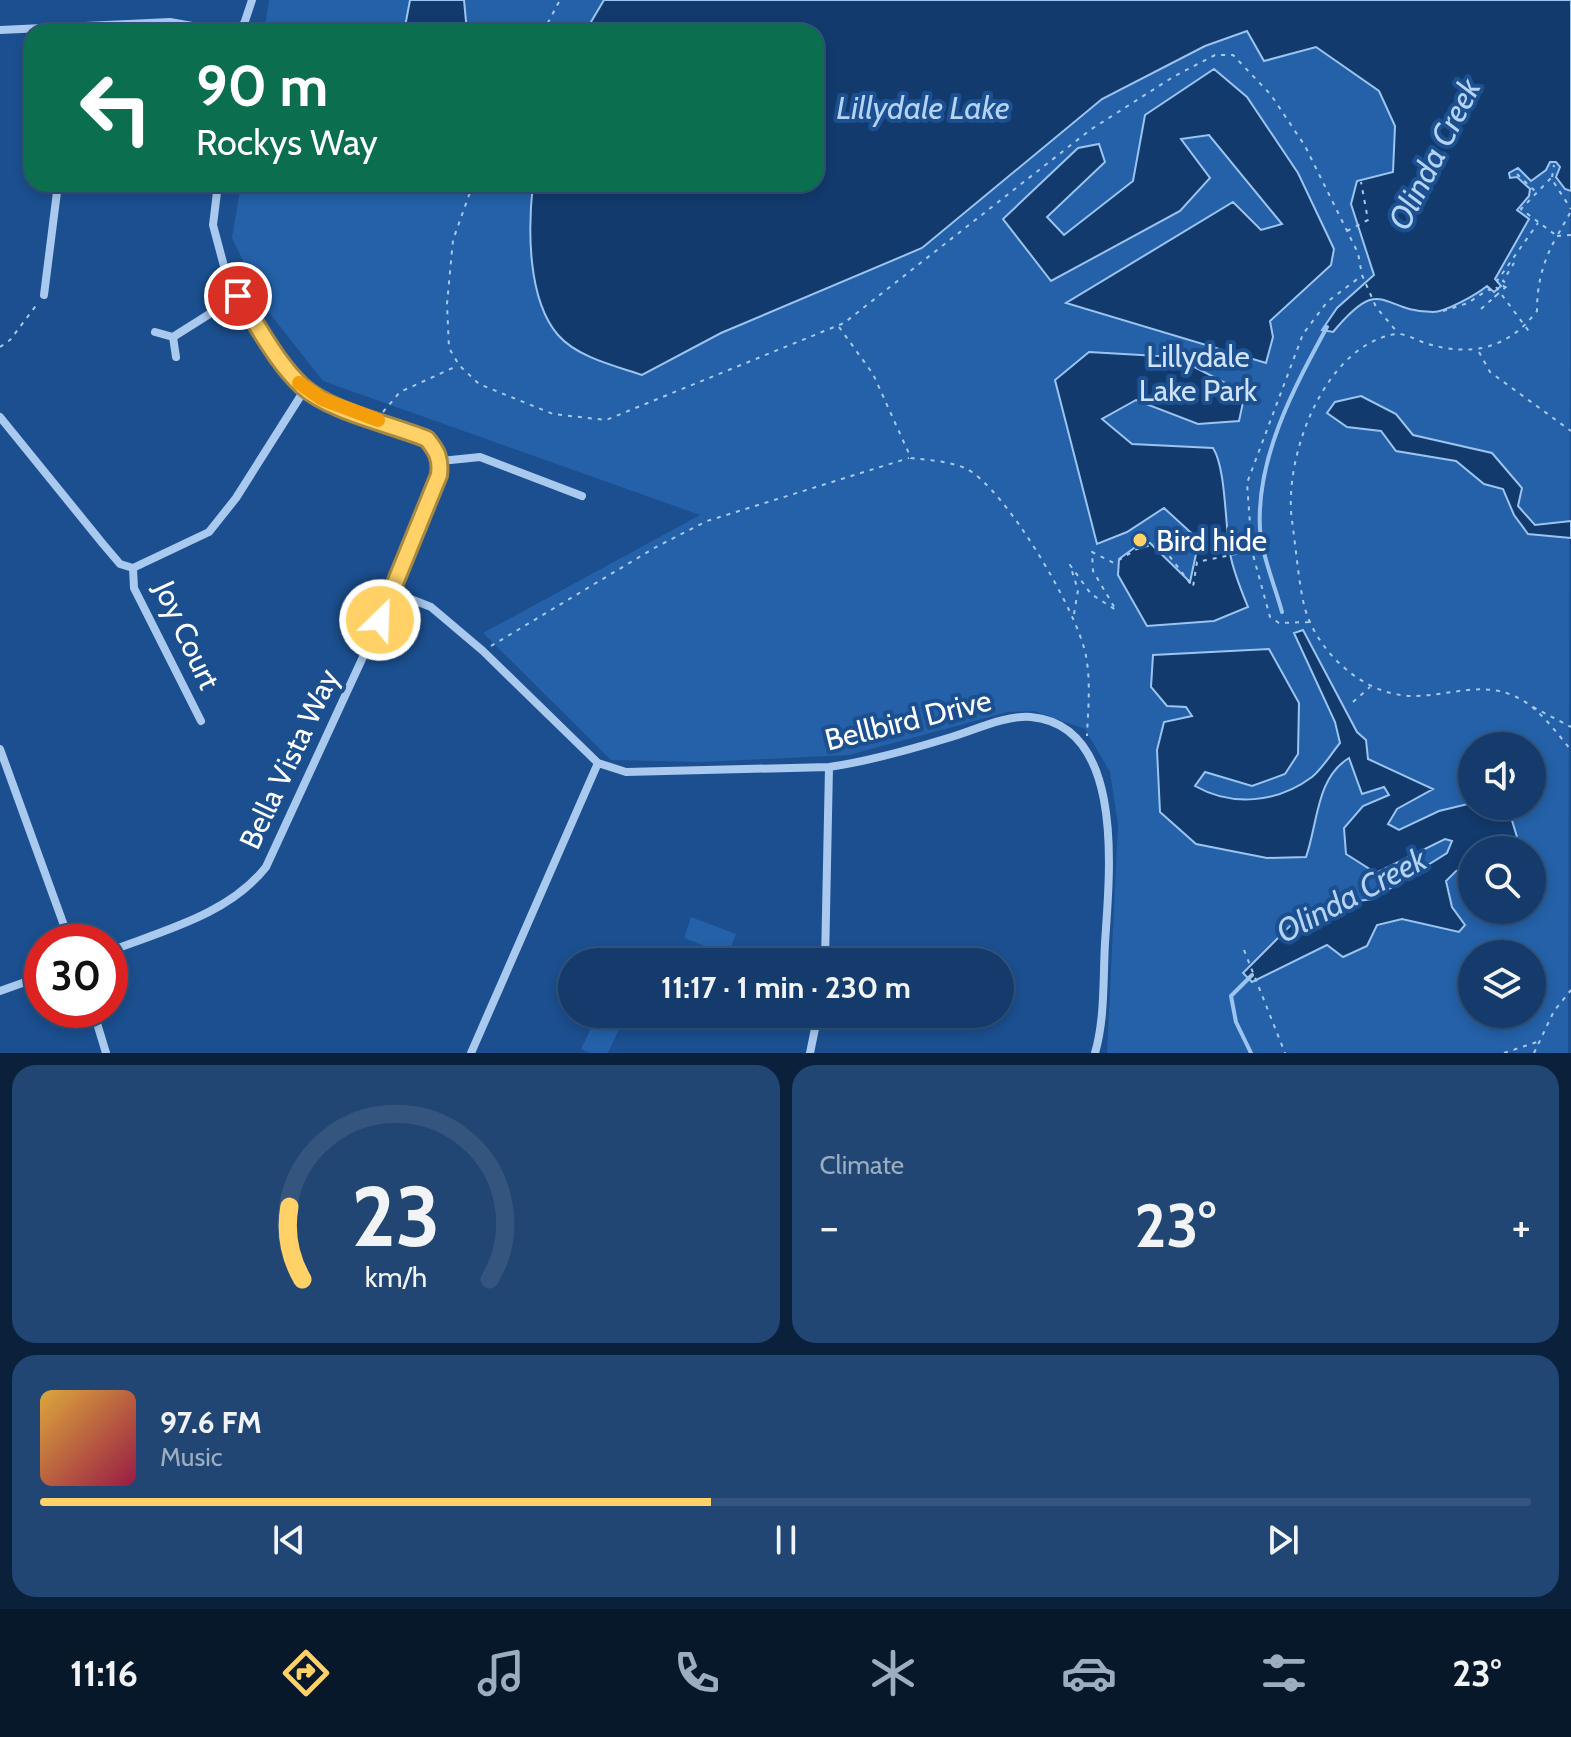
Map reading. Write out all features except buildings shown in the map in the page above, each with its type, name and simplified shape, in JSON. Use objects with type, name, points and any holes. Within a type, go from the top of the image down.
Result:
[{"type":"street","points":[[244,24],[252,0]]},
{"type":"street","points":[[143,24],[182,24]]},
{"type":"street","points":[[0,30],[24,30]]},
{"type":"street","points":[[44,295],[57,192]]},
{"type":"street","points":[[217,192],[213,225],[216,248],[238,296],[291,375],[305,389],[322,399],[427,439],[441,461],[480,457],[582,496]]},
{"type":"street","points":[[155,332],[173,337],[238,296]]},
{"type":"street","points":[[173,337],[176,357]]},
{"type":"street","points":[[0,417],[120,564],[133,568],[209,532],[236,498],[305,389]]},
{"type":"street","name":"Bella Vista Way","points":[[128,944],[220,906],[251,887],[278,844],[393,592],[439,475],[441,461]]},
{"type":"street","name":"Joy Court","points":[[133,568],[134,588],[201,721]]},
{"type":"street","points":[[393,592],[431,607],[483,651],[598,763],[471,1053]]},
{"type":"street","name":"Bellbird Drive","points":[[598,763],[626,772],[829,767],[863,762],[1001,722],[1030,717],[1061,726],[1078,742],[1093,764],[1109,818],[1102,997],[1095,1053]]},
{"type":"street","points":[[0,749],[63,924]]},
{"type":"street","points":[[825,948],[829,767]]},
{"type":"street","points":[[0,991],[24,982]]},
{"type":"street","points":[[98,1028],[106,1053]]},
{"type":"street","points":[[810,1053],[815,1028]]},
{"type":"path","points":[[547,24],[560,0]]},
{"type":"path","points":[[470,192],[453,240],[447,304],[449,348],[459,365],[479,384],[553,414],[606,420],[838,326],[907,277],[1090,130],[1173,77],[1215,55],[1233,55],[1271,95],[1305,146],[1358,253],[1362,278],[1376,307],[1398,333],[1452,351],[1479,351],[1501,342],[1526,325],[1537,311],[1540,275],[1571,212],[1551,178]]},
{"type":"path","points":[[1554,165],[1551,178],[1521,209],[1557,236],[1571,235]]},
{"type":"path","points":[[1517,174],[1537,193]]},
{"type":"path","points":[[1347,231],[1368,220],[1361,182]]},
{"type":"path","points":[[1506,288],[1497,281],[1539,222]]},
{"type":"path","points":[[1481,309],[1506,288],[1508,285],[1503,281],[1514,263]]},
{"type":"path","points":[[1505,269],[1509,272]]},
{"type":"path","points":[[1310,622],[1279,623],[1270,617],[1252,551],[1247,483],[1303,334],[1327,302],[1362,278]]},
{"type":"path","points":[[1496,287],[1531,334]]},
{"type":"path","points":[[1443,311],[1468,303],[1489,289],[1496,297]]},
{"type":"path","points":[[0,347],[10,340],[44,295]]},
{"type":"path","points":[[838,326],[873,374],[911,458]]},
{"type":"path","points":[[1398,333],[1369,345],[1349,361],[1326,387],[1305,423],[1293,467],[1290,506],[1310,622],[1335,657],[1356,679],[1382,691],[1413,696],[1493,688],[1571,727]]},
{"type":"path","points":[[1479,351],[1490,372],[1571,431]]},
{"type":"path","points":[[380,421],[386,405],[400,392],[459,365]]},
{"type":"path","points":[[483,651],[656,547],[707,521],[911,458],[966,468],[998,494],[1074,615],[1086,656],[1090,720],[1086,733]]},
{"type":"path","points":[[1074,615],[1078,590],[1070,565],[1091,594],[1116,610],[1093,571],[1092,552],[1114,563],[1137,549],[1155,544],[1164,549],[1193,587],[1197,562],[1252,551]]},
{"type":"path","points":[[1353,702],[1370,686]]},
{"type":"path","points":[[1532,707],[1571,750]]},
{"type":"path","points":[[1244,950],[1285,1053]]},
{"type":"path","points":[[1534,1053],[1554,1011],[1571,990]]},
{"type":"path","points":[[1504,1053],[1541,1041]]},
{"type":"green space","name":"Lillydale Lake Park","points":[[269,0],[1571,0],[1568,1053],[1107,1053],[1118,825],[1110,772],[1085,729],[1034,711],[1008,712],[849,755],[702,762],[611,760],[483,633],[700,515],[323,381],[267,310],[232,238],[240,192],[824,192],[824,24],[265,24]]},
{"type":"green space","points":[[691,917],[736,934],[731,948],[710,948],[684,938]]},
{"type":"green space","points":[[591,1028],[620,1028],[608,1053],[590,1053],[581,1049]]},
{"type":"water","points":[[410,0],[464,0],[466,24],[406,24]]},
{"type":"water","name":"Lillydale Lake","points":[[604,0],[1571,0],[1571,191],[1565,189],[1556,177],[1560,167],[1556,162],[1550,162],[1546,170],[1531,181],[1518,168],[1509,173],[1510,178],[1517,177],[1530,189],[1529,196],[1517,210],[1529,219],[1495,279],[1501,286],[1494,292],[1487,286],[1460,302],[1433,312],[1373,299],[1349,314],[1333,332],[1322,330],[1337,308],[1374,275],[1351,204],[1357,181],[1393,172],[1395,126],[1379,91],[1316,47],[1264,61],[1247,31],[1205,46],[1102,99],[922,248],[721,333],[642,375],[575,349],[558,335],[548,320],[540,302],[532,262],[532,192],[824,192],[824,24],[590,24]]},
{"type":"water","points":[[1214,69],[1247,97],[1298,173],[1334,249],[1331,265],[1270,321],[1273,337],[1266,363],[1066,303],[1233,202],[1261,230],[1282,224],[1209,135],[1181,139],[1210,178],[1180,211],[1051,281],[1003,219],[1078,148],[1099,144],[1105,162],[1047,217],[1064,235],[1133,181],[1145,115]]},
{"type":"water","points":[[1089,352],[1175,357],[1245,393],[1239,421],[1198,424],[1136,400],[1102,419],[1132,444],[1213,448],[1223,483],[1231,560],[1248,607],[1214,621],[1147,626],[1118,575],[1119,559],[1141,543],[1150,543],[1190,582],[1199,540],[1164,508],[1127,532],[1097,544],[1055,380]]},
{"type":"water","points":[[1361,396],[1396,414],[1413,435],[1492,453],[1522,488],[1518,506],[1535,525],[1571,521],[1571,538],[1528,534],[1514,515],[1503,489],[1484,484],[1456,461],[1396,451],[1381,431],[1347,427],[1327,413],[1335,402]]},
{"type":"water","points":[[1303,630],[1357,732],[1366,740],[1368,759],[1433,789],[1397,809],[1388,824],[1399,830],[1439,811],[1458,806],[1458,820],[1512,820],[1517,836],[1458,836],[1458,870],[1446,881],[1458,924],[1465,925],[1459,932],[1402,919],[1377,925],[1367,946],[1343,957],[1327,945],[1252,982],[1243,973],[1293,923],[1335,904],[1373,899],[1447,853],[1452,841],[1445,839],[1376,873],[1346,854],[1344,828],[1363,806],[1389,795],[1384,787],[1362,794],[1349,758],[1338,767],[1324,789],[1306,857],[1267,858],[1196,844],[1160,812],[1157,750],[1164,722],[1192,716],[1186,707],[1167,706],[1151,687],[1153,655],[1269,649],[1299,703],[1298,754],[1285,774],[1252,786],[1205,772],[1195,786],[1224,797],[1269,797],[1298,786],[1323,766],[1340,743],[1335,722],[1294,633]]},
{"type":"waterway","name":"Olinda Creek","points":[[1282,612],[1261,539],[1260,502],[1264,476],[1290,399],[1327,327]]},
{"type":"waterway","name":"Olinda Creek","points":[[1251,1053],[1236,1022],[1231,996],[1252,975]]},
{"type":"slow traffic","points":[[299,383],[322,399],[378,420]]},
{"type":"place","name":"Bird hide","points":[[1140,540]]},
{"type":"route","points":[[238,296],[291,375],[305,389],[322,399],[427,439],[441,461],[439,475],[380,620]]}]
